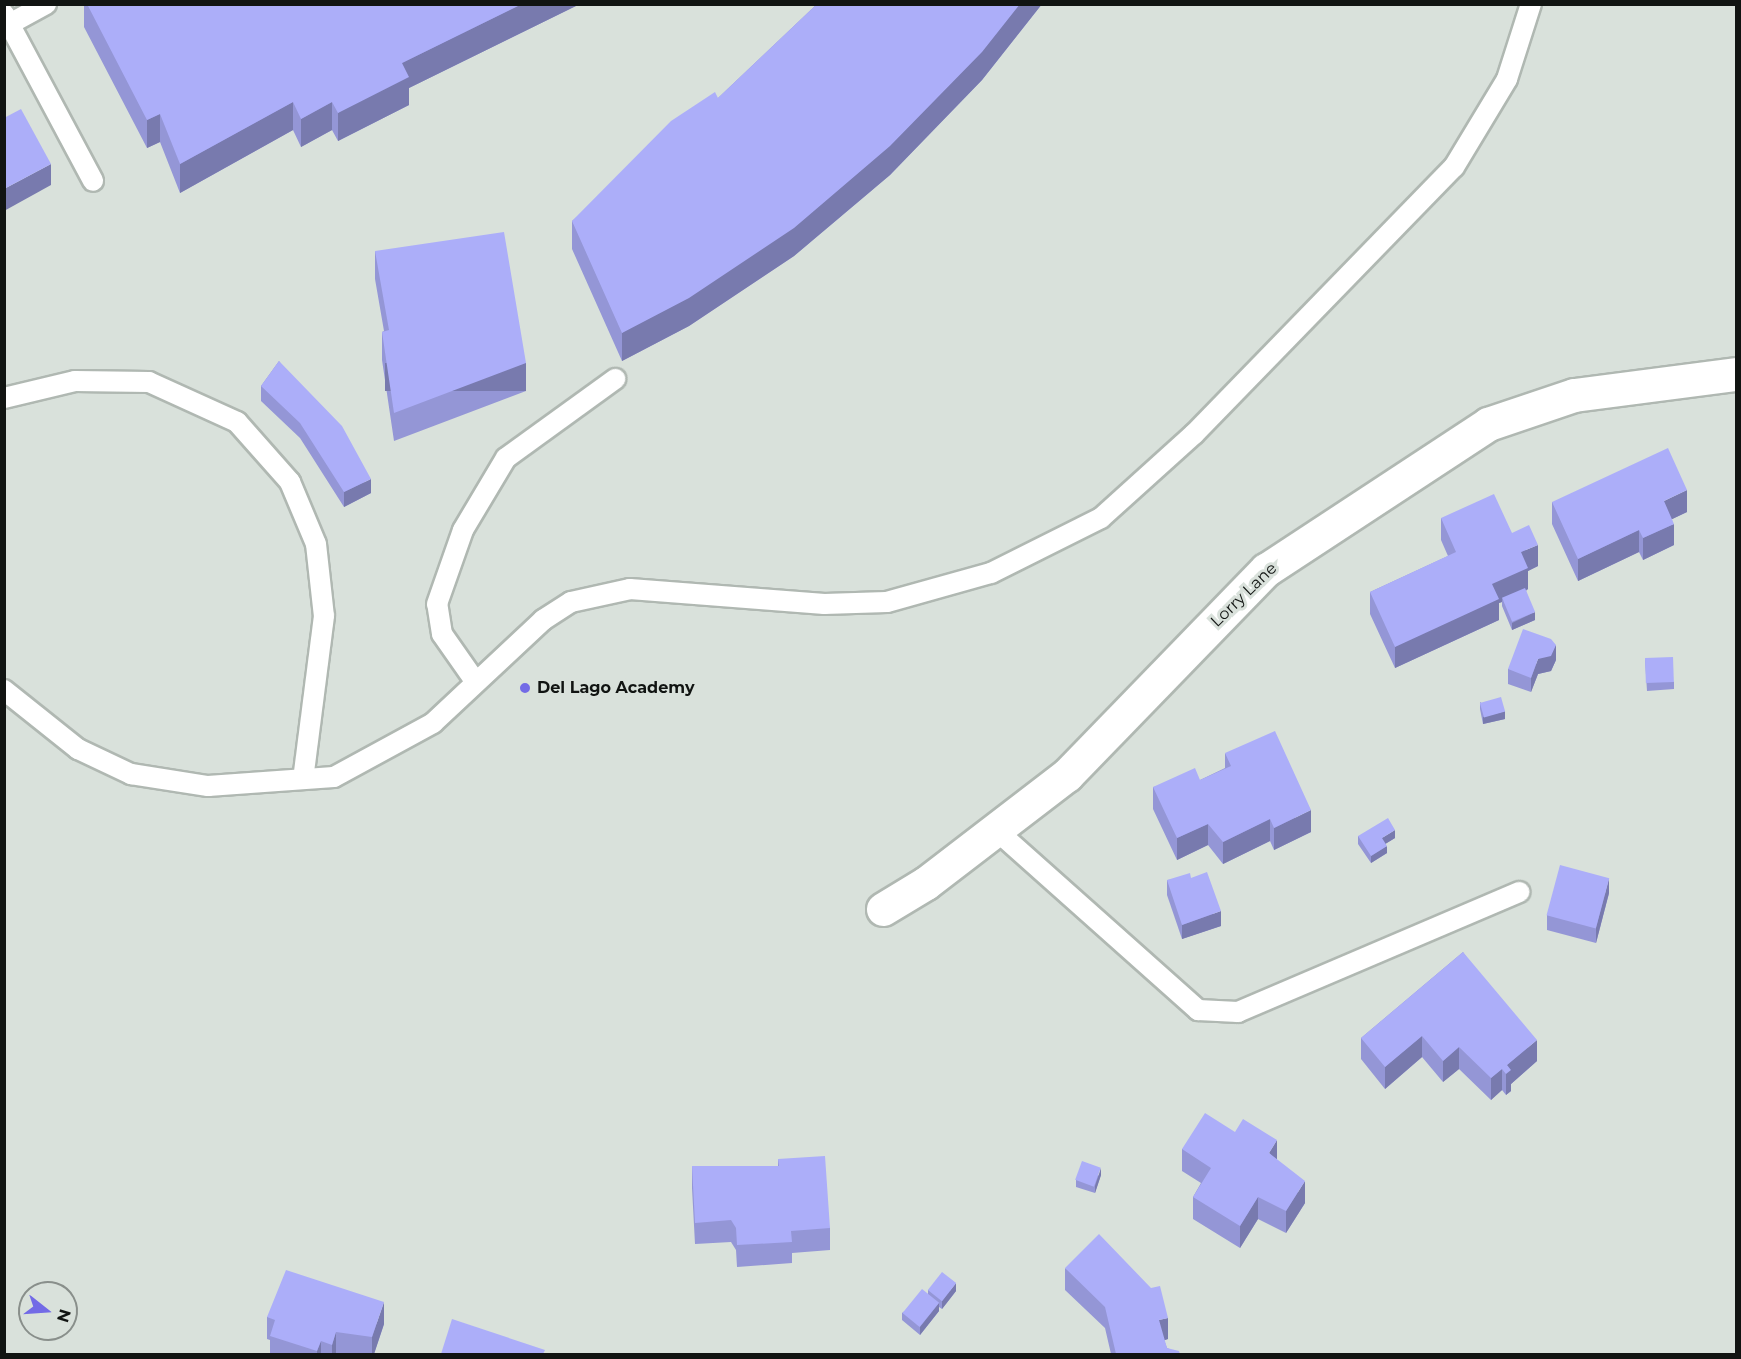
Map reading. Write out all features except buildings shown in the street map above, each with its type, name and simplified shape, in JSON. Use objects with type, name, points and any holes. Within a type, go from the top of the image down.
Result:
[{"type":"street","name":"Lorry Lane","points":[[883,909],[996,830],[1067,775],[1266,570],[1488,424],[1574,395],[1737,374]]},
{"type":"lane","points":[[46,4],[6,22],[93,181]]},
{"type":"lane","points":[[4,690],[78,750],[131,774],[208,786],[334,777],[434,723],[475,681],[571,602],[630,589],[824,604],[887,602],[991,573],[1101,518],[1194,434],[1454,167],[1507,79],[1531,4]]},
{"type":"lane","points":[[475,681],[442,634],[437,604],[463,530],[506,458],[615,380]]},
{"type":"lane","points":[[4,398],[75,381],[149,382],[237,422],[290,482],[316,544],[324,616],[303,779]]},
{"type":"lane","points":[[996,830],[1198,1010],[1238,1012],[1519,892]]},
{"type":"place","name":"Del Lago Academy","points":[[525,688]]}]
